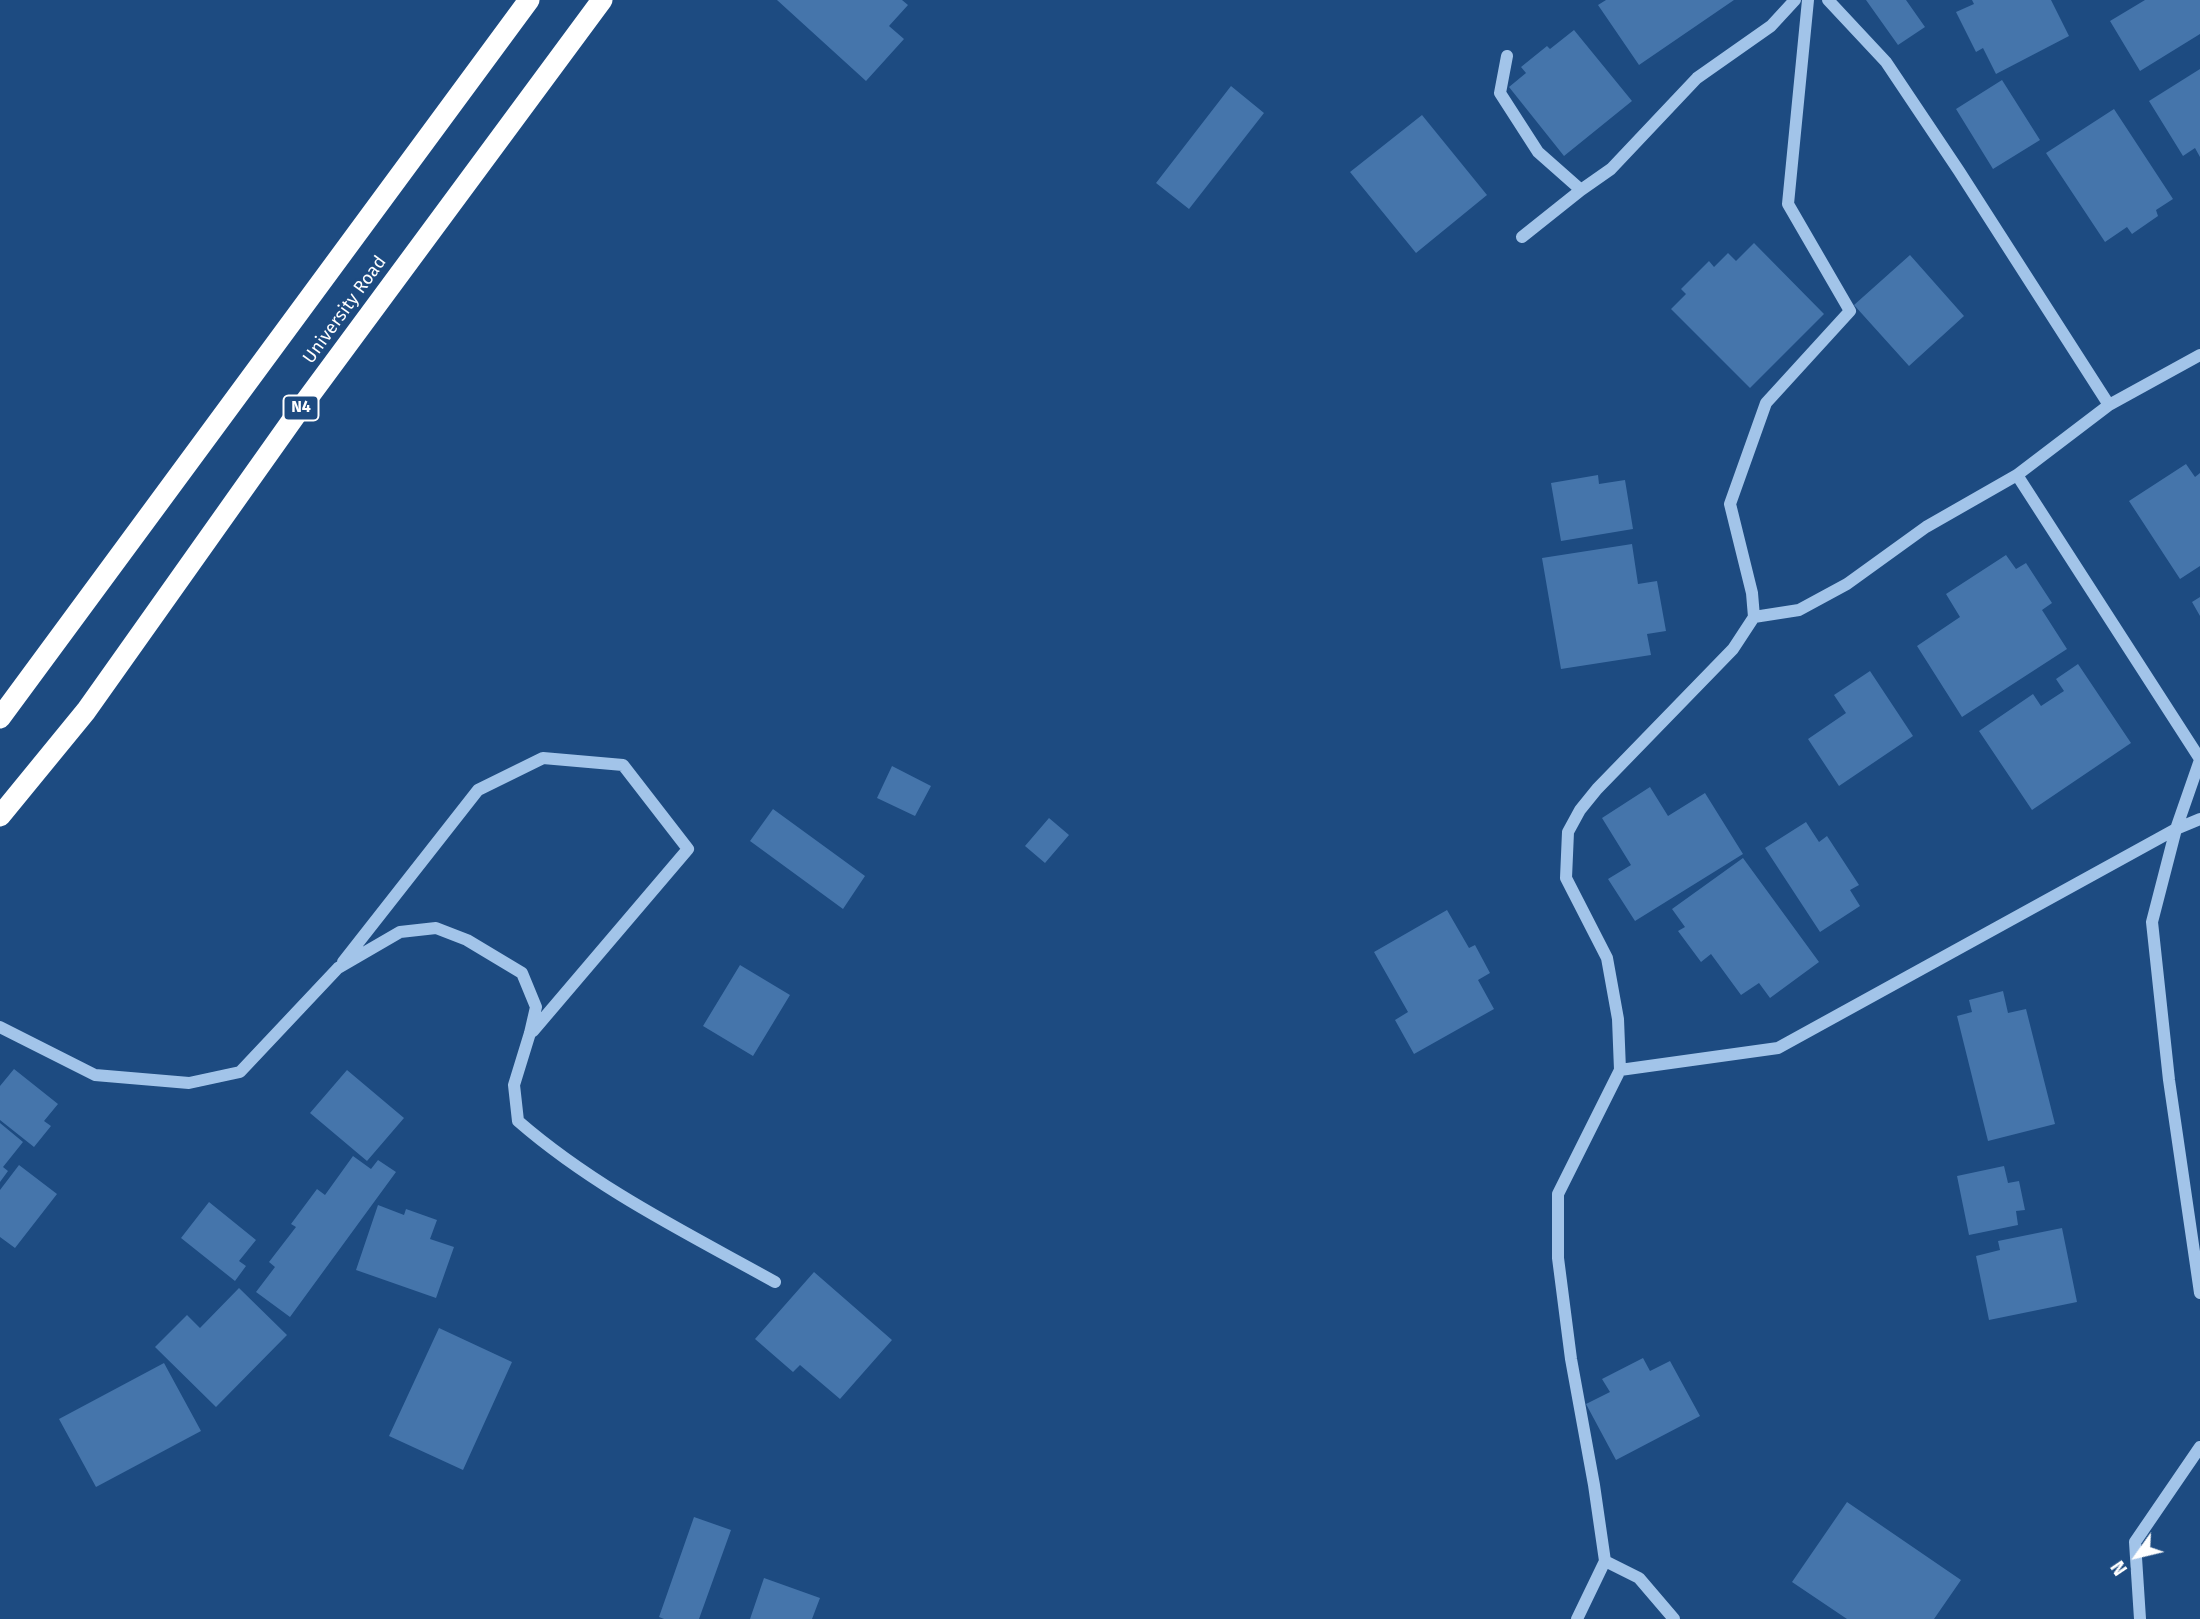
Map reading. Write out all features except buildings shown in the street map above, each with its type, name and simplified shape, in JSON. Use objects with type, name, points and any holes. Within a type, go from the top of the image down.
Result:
[{"type":"highway","name":"University Road","points":[[0,718],[529,0]]},
{"type":"highway","name":"University Road","points":[[0,816],[86,711],[305,402],[602,0]]},
{"type":"street","points":[[1522,237],[1611,169],[1697,78],[1771,26],[1795,0]]},
{"type":"street","points":[[1577,1619],[1605,1560],[1571,1359],[1558,1258],[1558,1194],[1620,1070],[1618,1019],[1607,958],[1566,878],[1568,832],[1580,810],[1597,789],[1733,649],[1754,617],[1752,593],[1730,504],[1766,403],[1850,311],[1788,204],[1808,0]]},
{"type":"street","points":[[1828,0],[1886,62],[2109,405]]},
{"type":"street","points":[[1507,56],[1500,93],[1538,152],[1581,190]]},
{"type":"street","points":[[1754,617],[1799,610],[1847,584],[1926,527],[2017,475],[2109,405],[2200,355]]},
{"type":"street","points":[[2017,475],[2200,760],[2176,829],[2152,922],[2169,1080],[2200,1293]]},
{"type":"street","points":[[0,1027],[94,1075],[189,1083],[240,1072],[338,968],[478,790],[543,758],[624,765],[688,849],[530,1034]]},
{"type":"street","points":[[1620,1070],[1778,1048],[2176,829],[2200,819]]},
{"type":"street","points":[[338,968],[400,932],[436,928],[467,940],[522,973],[536,1007],[514,1085],[518,1121],[547,1146],[618,1195],[775,1282]]},
{"type":"street","points":[[2140,1619],[2135,1542],[2200,1447]]},
{"type":"street","points":[[1605,1560],[1639,1578],[1674,1619]]}]
